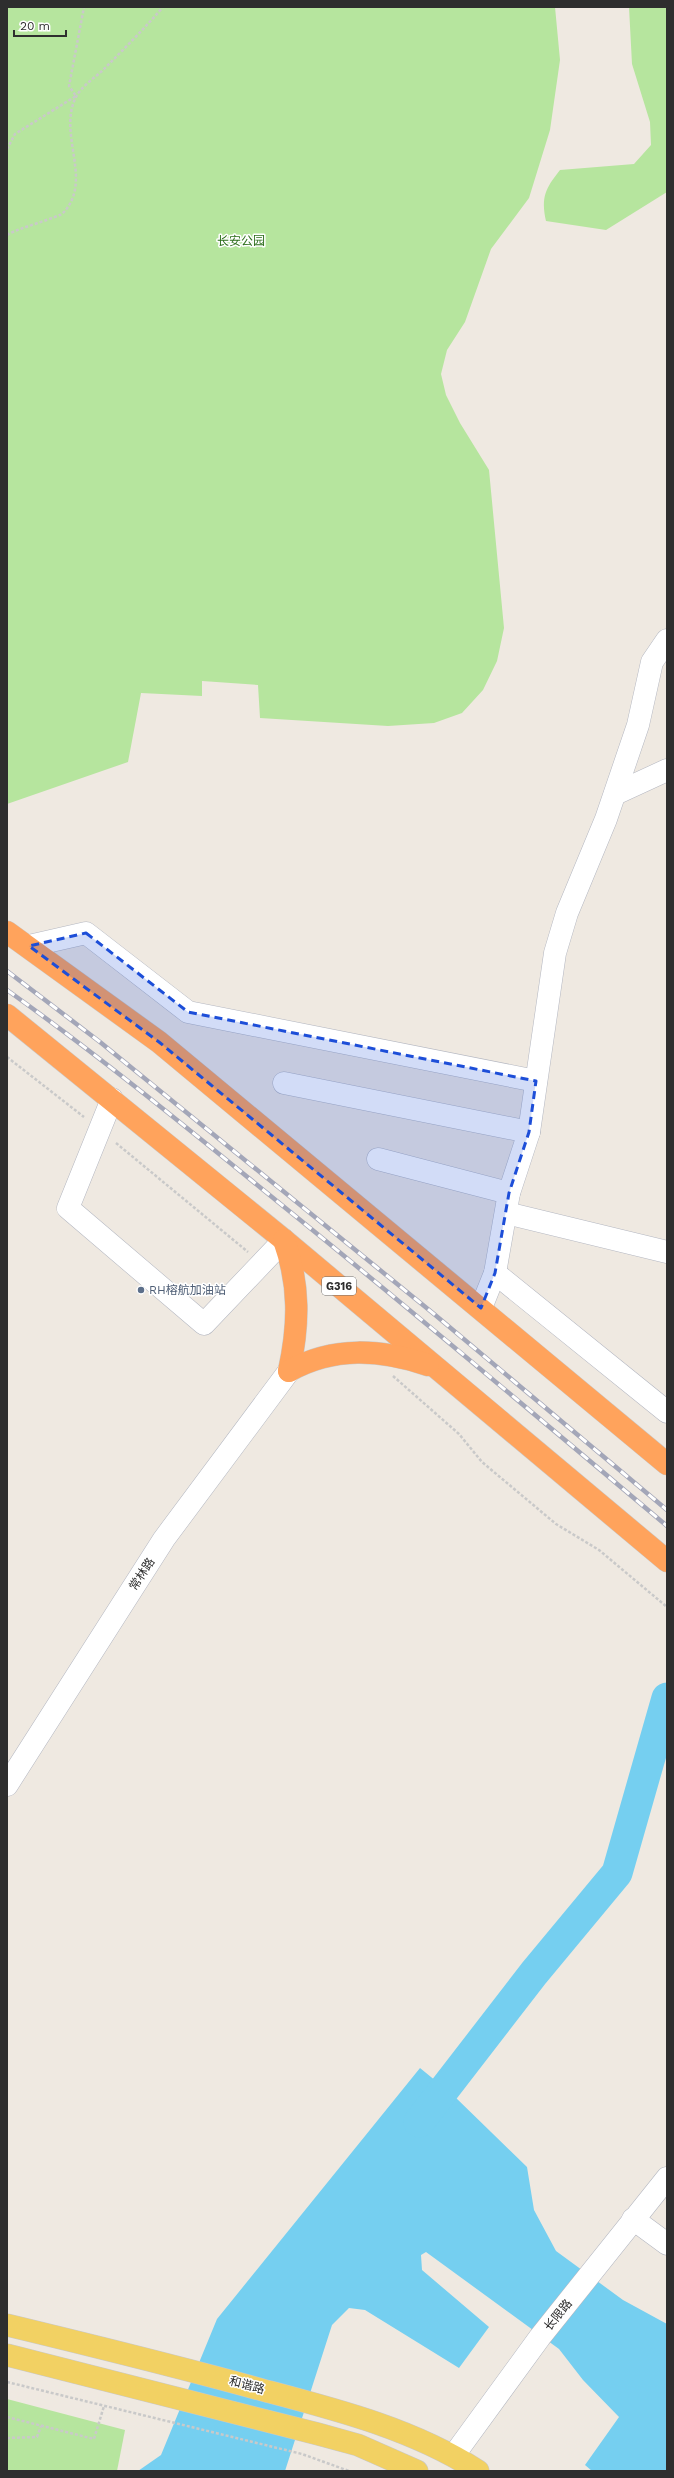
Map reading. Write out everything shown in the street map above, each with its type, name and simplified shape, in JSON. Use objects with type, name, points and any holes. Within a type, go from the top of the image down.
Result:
[{"type":"highway","points":[[7,932],[29,946],[159,1042],[667,1464]]},
{"type":"highway","name":"G316","points":[[7,1015],[284,1240],[667,1561]]},
{"type":"highway","points":[[284,1240],[293,1265],[298,1312],[296,1337],[289,1371]]},
{"type":"highway","points":[[289,1371],[305,1362],[330,1355],[356,1351],[380,1352],[436,1368]]},
{"type":"main road","name":"和谐路","points":[[7,2325],[180,2367],[325,2407],[395,2430],[454,2455],[478,2471]]},
{"type":"main road","points":[[7,2355],[318,2434],[358,2446],[417,2471]]},
{"type":"street","points":[[480,1308],[495,1273],[508,1203],[529,1132],[555,953],[567,913],[615,794],[638,725],[652,662],[667,640]]},
{"type":"street","points":[[615,794],[667,770]]},
{"type":"street","points":[[29,946],[86,932],[188,1012],[536,1081]]},
{"type":"street","points":[[284,1083],[529,1132]]},
{"type":"street","points":[[112,1099],[68,1208],[204,1324],[284,1240]]},
{"type":"street","points":[[378,1159],[508,1203],[667,1252]]},
{"type":"street","points":[[495,1273],[667,1412]]},
{"type":"street","name":"常林路","points":[[7,1786],[164,1540],[289,1371]]},
{"type":"street","name":"长限路","points":[[454,2455],[540,2338],[667,2178]]},
{"type":"street","points":[[634,2219],[667,2244]]},
{"type":"path","points":[[7,235],[36,222],[62,215],[74,198],[76,169],[69,126],[76,96],[69,86],[84,7]]},
{"type":"path","points":[[7,149],[15,134],[76,96],[163,7]]},
{"type":"path","points":[[7,1057],[183,1196],[261,1263]]},
{"type":"path","points":[[388,1372],[459,1434],[482,1462],[550,1518],[599,1550],[667,1607]]},
{"type":"path","points":[[7,2382],[302,2454],[349,2471]]},
{"type":"path","points":[[7,2418],[94,2439],[104,2406]]},
{"type":"path","points":[[7,2438],[37,2436],[42,2426]]},
{"type":"highlighted area","points":[[86,933],[188,1012],[536,1081],[529,1132],[509,1193],[495,1273],[481,1308],[159,1042],[29,946]]},
{"type":"green space","name":"长安公园","points":[[7,7],[555,7],[560,60],[550,130],[529,198],[491,249],[465,322],[447,350],[441,374],[446,395],[460,423],[489,470],[504,628],[497,661],[483,690],[462,713],[434,723],[388,726],[260,718],[258,685],[202,681],[202,696],[141,693],[128,762],[7,804]]},
{"type":"green space","points":[[629,7],[667,7],[667,192],[606,230],[546,221],[544,199],[548,188],[560,170],[634,164],[651,145],[650,122],[632,64]]},
{"type":"green space","points":[[7,2399],[125,2430],[117,2471],[7,2471]]},
{"type":"water","points":[[420,2068],[453,2095],[527,2167],[534,2210],[556,2251],[623,2300],[667,2324],[667,2471],[592,2471],[585,2465],[619,2417],[583,2380],[559,2349],[426,2252],[421,2255],[422,2270],[489,2327],[459,2368],[365,2310],[349,2308],[332,2325],[285,2471],[138,2471],[161,2455],[217,2319]]},
{"type":"waterway","points":[[419,2122],[534,1973],[617,1873],[667,1698]]},
{"type":"railway","points":[[7,971],[100,1042],[434,1314],[667,1510]]},
{"type":"railway","points":[[7,990],[82,1045],[227,1160],[438,1333],[667,1526]]},
{"type":"place","name":"RH榕航加油站","points":[[141,1290]]}]
